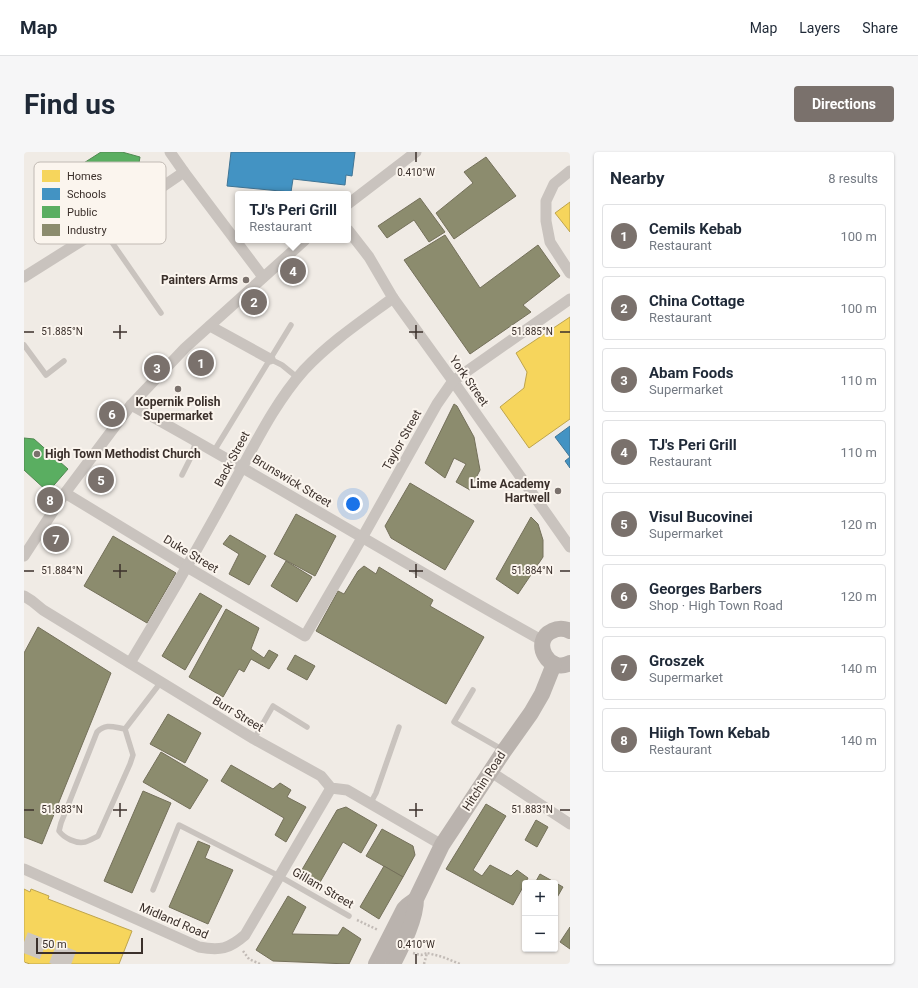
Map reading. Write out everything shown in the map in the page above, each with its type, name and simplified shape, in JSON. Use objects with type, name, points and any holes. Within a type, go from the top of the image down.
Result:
[{"type":"street","points":[[170,152],[235,240]]},
{"type":"street","points":[[351,202],[416,152]]},
{"type":"street","points":[[570,171],[554,184],[546,201],[546,221],[550,242],[570,273]]},
{"type":"street","points":[[166,184],[184,172]]},
{"type":"street","name":"York Street","points":[[351,234],[369,257],[393,298],[453,380],[570,547]]},
{"type":"street","points":[[237,243],[263,277]]},
{"type":"street","points":[[24,556],[65,493],[131,405],[185,348],[302,243]]},
{"type":"street","points":[[24,277],[77,244]]},
{"type":"street","name":"Back Street","points":[[130,663],[187,567],[243,467],[260,433],[280,402],[304,370],[333,342],[393,298]]},
{"type":"street","name":"Taylor Street","points":[[305,636],[437,404],[453,380],[570,299]]},
{"type":"street","points":[[210,326],[270,360]]},
{"type":"street","name":"Brunswick Street","points":[[131,405],[243,467],[362,538],[543,641]]},
{"type":"street","name":"Duke Street","points":[[65,493],[305,636]]},
{"type":"street","name":"Burr Street","points":[[24,596],[43,610],[254,739],[321,776],[331,788]]},
{"type":"street","points":[[570,631],[563,628],[548,632],[543,641],[542,651],[547,659],[554,664],[561,665],[570,662]]},
{"type":"street","name":"Hitchin Road","points":[[394,964],[414,915],[416,899],[442,845],[531,713],[542,694],[554,664]]},
{"type":"street","points":[[491,772],[570,824]]},
{"type":"street","points":[[236,943],[245,935],[331,788],[347,790],[442,845]]},
{"type":"street","name":"Midland Road","points":[[24,869],[199,947],[213,950],[225,948],[236,943]]},
{"type":"street","name":"Hitchin Road","points":[[376,964],[408,905],[416,899]]},
{"type":"lane","points":[[113,244],[162,313]]},
{"type":"lane","points":[[214,451],[291,325]]},
{"type":"lane","points":[[24,345],[46,374],[64,361]]},
{"type":"lane","points":[[270,360],[282,365],[298,378]]},
{"type":"lane","points":[[182,475],[190,459],[196,441]]},
{"type":"lane","points":[[125,730],[161,682]]},
{"type":"lane","points":[[473,690],[454,722],[504,751]]},
{"type":"lane","points":[[254,739],[273,706],[307,727]]},
{"type":"lane","points":[[108,726],[125,730],[133,755],[132,759],[98,836],[85,842],[75,841],[63,836],[59,831],[61,823],[97,732],[108,726]]},
{"type":"lane","points":[[370,804],[376,793],[399,727]]},
{"type":"lane","name":"Gillam Street","points":[[153,890],[179,825],[279,876],[349,916]]},
{"type":"path","name":"Gillam Street","points":[[349,916],[391,936]]},
{"type":"path","points":[[236,943],[249,959],[260,964]]},
{"type":"path","points":[[424,964],[427,953],[443,957],[460,964]]},
{"type":"building: Homes","points":[[570,202],[570,232],[555,213]]},
{"type":"building: Homes","points":[[570,317],[570,419],[529,448],[500,407],[524,388],[527,372],[516,353]]},
{"type":"building: Homes","points":[[24,889],[30,892],[31,889],[49,896],[48,899],[132,931],[119,964],[30,964],[24,962]]},
{"type":"building: Schools","points":[[231,152],[355,152],[352,176],[346,175],[345,185],[293,179],[291,191],[227,186]]},
{"type":"building: Schools","points":[[570,426],[570,457],[555,437]]},
{"type":"building: Schools","points":[[570,457],[570,468],[565,461]]},
{"type":"building: Public","points":[[101,152],[122,152],[140,157],[139,162],[85,162]]},
{"type":"building: Public","name":"High Town Methodist Church","points":[[24,438],[34,439],[68,469],[48,492],[24,470]]},
{"type":"building: Industry","points":[[486,157],[516,196],[454,239],[436,213],[473,183],[464,172]]},
{"type":"building: Industry","points":[[420,198],[445,232],[429,242],[414,220],[387,238],[378,226]]},
{"type":"building: Industry","points":[[445,235],[480,288],[538,245],[560,276],[523,305],[531,312],[470,354],[404,260]]},
{"type":"building: Industry","points":[[454,404],[457,406],[474,437],[480,470],[470,490],[456,482],[466,464],[454,458],[445,478],[425,463]]},
{"type":"building: Industry","points":[[410,483],[474,521],[445,570],[391,538],[385,526]]},
{"type":"building: Industry","points":[[296,514],[336,536],[315,576],[274,554]]},
{"type":"building: Industry","points":[[531,517],[538,524],[543,540],[543,557],[518,594],[496,579]]},
{"type":"building: Industry","points":[[230,535],[266,556],[249,585],[229,574],[239,554],[223,544]]},
{"type":"building: Industry","points":[[113,536],[176,573],[147,623],[84,586]]},
{"type":"building: Industry","points":[[286,561],[312,577],[297,602],[271,586]]},
{"type":"building: Industry","points":[[364,566],[376,574],[379,567],[433,600],[430,606],[484,637],[446,704],[316,631],[338,591],[344,594],[358,571]]},
{"type":"building: Industry","points":[[200,593],[222,606],[185,670],[162,656]]},
{"type":"building: Industry","points":[[226,609],[259,628],[251,649],[264,658],[269,650],[278,655],[269,669],[251,659],[244,672],[239,669],[223,697],[189,677]]},
{"type":"building: Industry","points":[[38,627],[111,673],[42,844],[24,837],[24,653]]},
{"type":"building: Industry","points":[[295,655],[315,666],[307,680],[287,669]]},
{"type":"building: Industry","points":[[168,714],[201,733],[185,763],[150,744]]},
{"type":"building: Industry","points":[[161,752],[208,780],[190,809],[143,782]]},
{"type":"building: Industry","points":[[231,765],[273,789],[280,783],[291,790],[287,797],[306,807],[286,842],[275,835],[284,818],[221,781]]},
{"type":"building: Industry","points":[[143,791],[171,803],[132,893],[104,881]]},
{"type":"building: Industry","points":[[486,804],[506,816],[473,870],[482,876],[490,865],[511,876],[517,870],[528,878],[527,880],[522,880],[522,889],[513,905],[446,869]]},
{"type":"building: Industry","points":[[346,807],[377,825],[361,853],[343,842],[319,884],[300,873],[337,810]]},
{"type":"building: Industry","points":[[536,820],[548,827],[537,847],[525,840]]},
{"type":"building: Industry","points":[[382,829],[413,846],[415,855],[403,877],[366,856]]},
{"type":"building: Industry","points":[[198,841],[210,846],[205,858],[233,870],[208,924],[169,907]]},
{"type":"building: Industry","points":[[384,866],[403,877],[379,919],[360,907]]},
{"type":"building: Industry","points":[[540,874],[551,880],[537,880]]},
{"type":"building: Industry","points":[[558,884],[563,887],[558,896]]},
{"type":"building: Industry","points":[[288,896],[306,907],[292,934],[338,935],[343,927],[361,939],[349,964],[273,961],[256,950]]},
{"type":"building: Industry","points":[[570,927],[570,949],[560,942]]},
{"type":"tunnel","points":[[24,942],[81,964]]},
{"type":"place","name":"TJ's Peri Grill","points":[[293,271]]},
{"type":"place","name":"Painters Arms","points":[[246,280]]},
{"type":"place","name":"China Cottage","points":[[254,302]]},
{"type":"place","name":"Cemils Kebab","points":[[201,363]]},
{"type":"place","name":"Abam Foods","points":[[157,368]]},
{"type":"place","name":"Kopernik Polish Supermarket","points":[[178,389]]},
{"type":"place","name":"Georges Barbers","points":[[112,414]]},
{"type":"place","name":"High Town Methodist Church","points":[[37,454]]},
{"type":"place","name":"Visul Bucovinei","points":[[101,480]]},
{"type":"place","name":"Lime Academy Hartwell","points":[[558,491]]},
{"type":"place","name":"Hiigh Town Kebab","points":[[50,500]]},
{"type":"place","name":"Groszek","points":[[56,539]]}]
